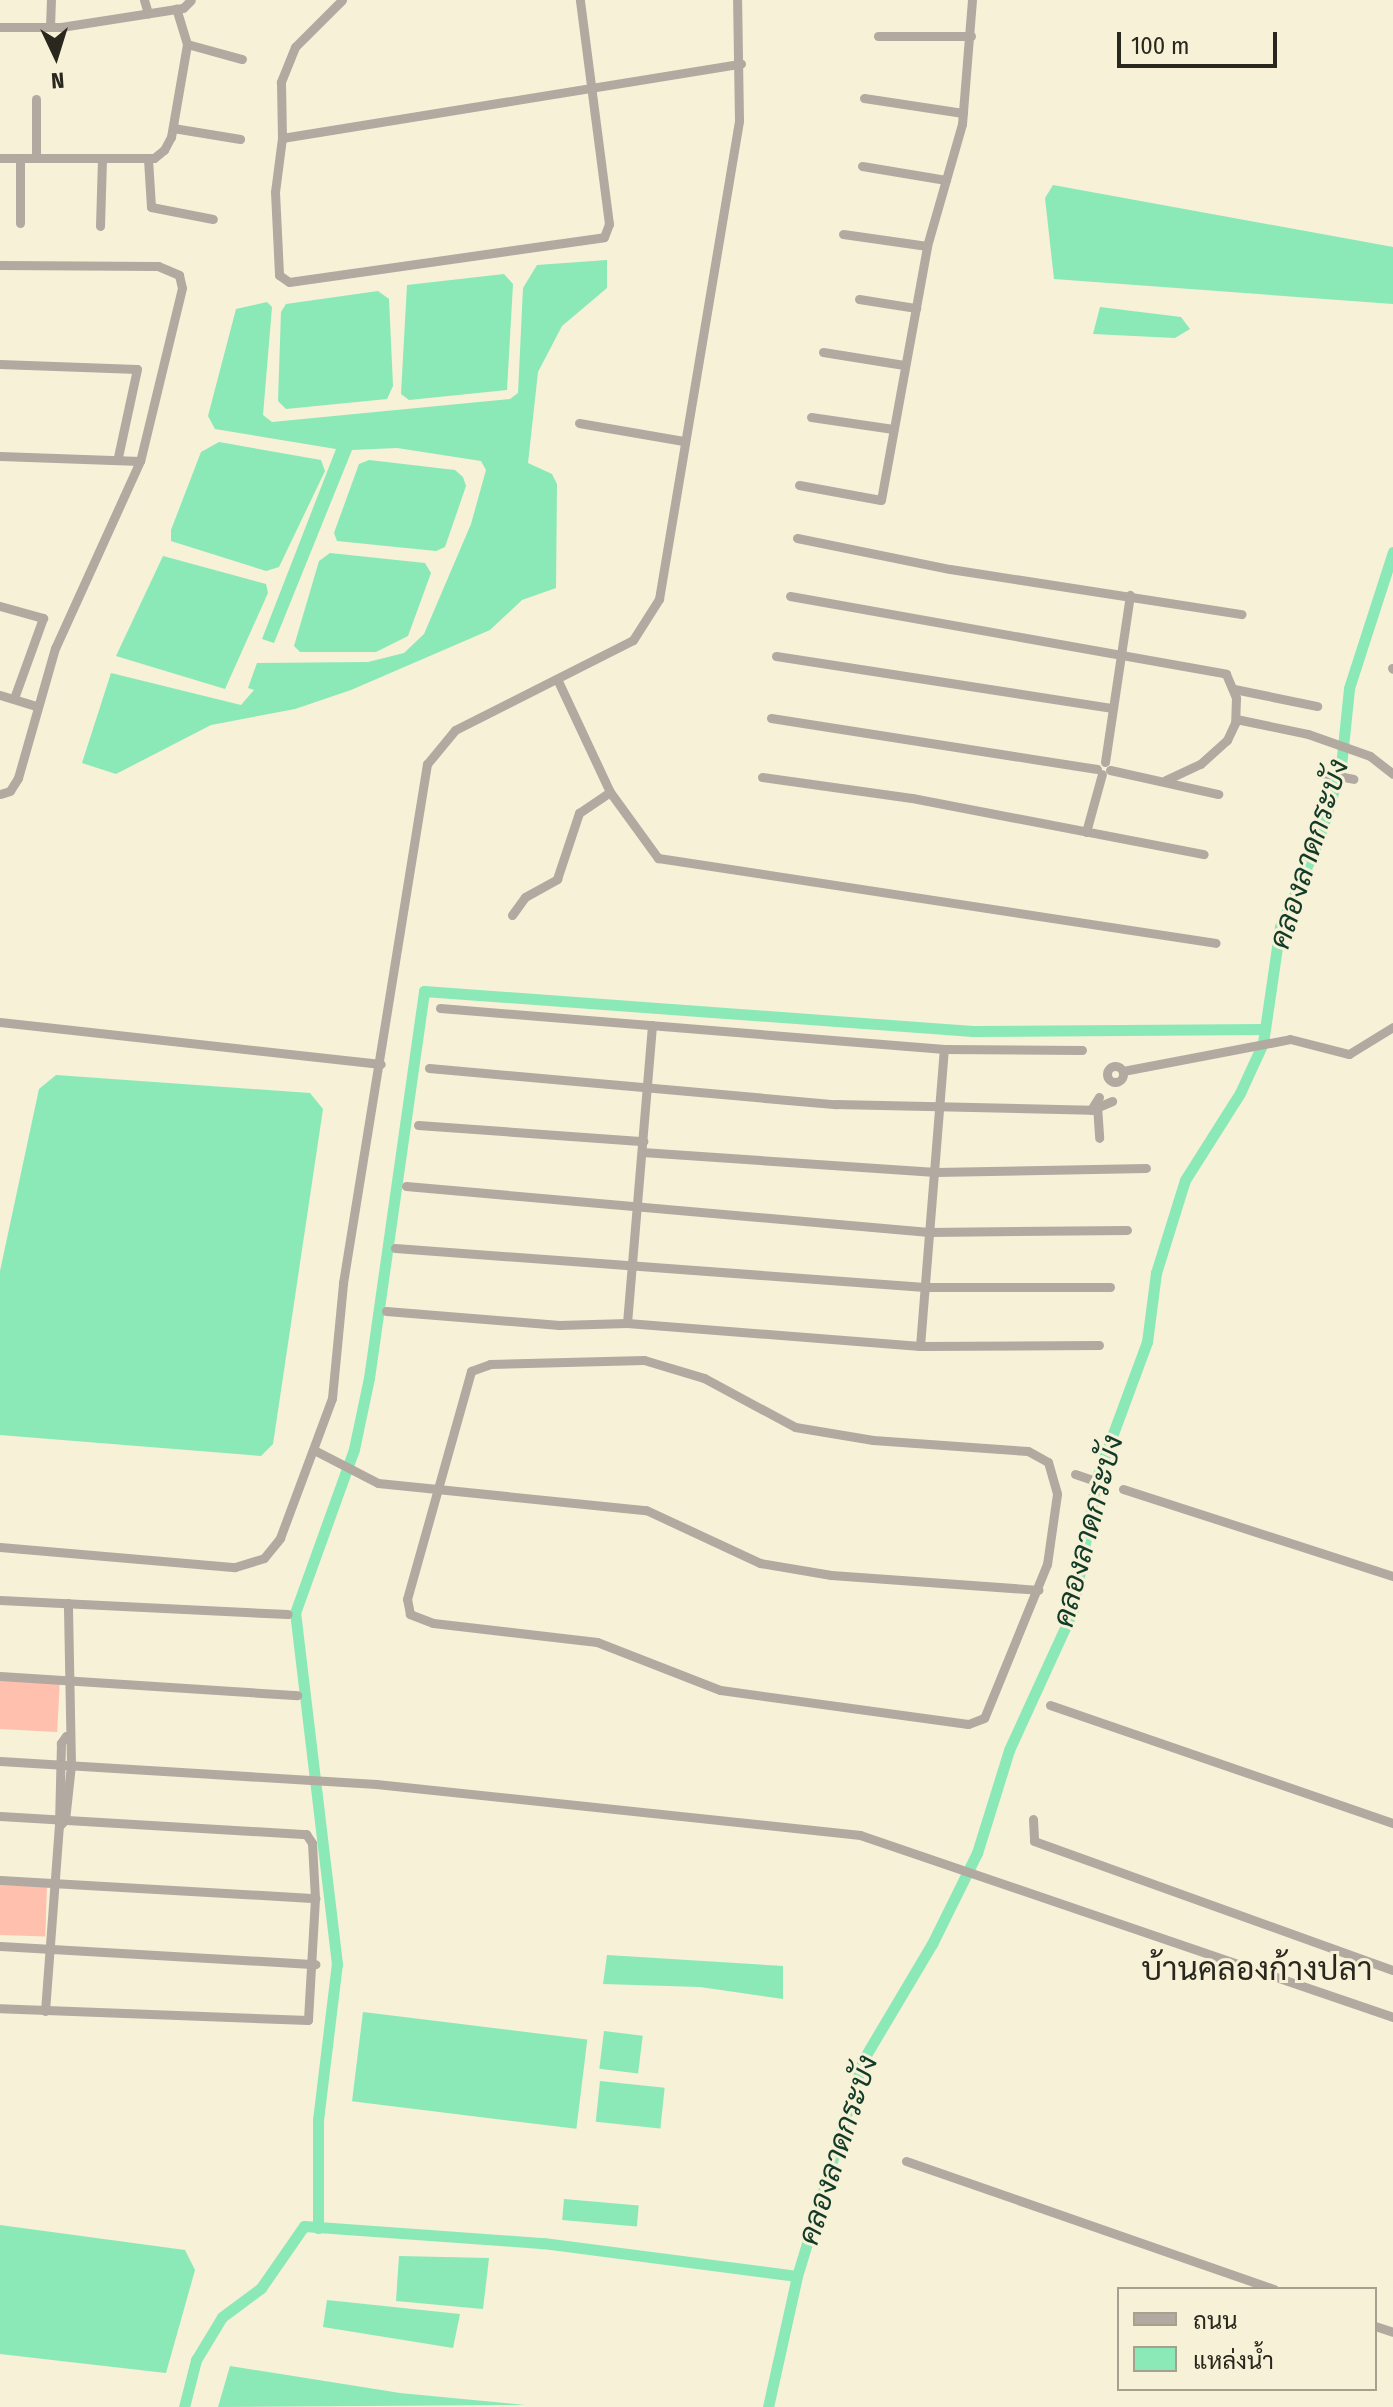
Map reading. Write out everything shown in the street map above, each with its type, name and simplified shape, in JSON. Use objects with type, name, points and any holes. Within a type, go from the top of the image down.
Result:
[{"type":"street","points":[[50,27],[51,0]]},
{"type":"street","points":[[144,0],[148,13]]},
{"type":"street","points":[[0,27],[50,27],[176,9],[191,0]]},
{"type":"street","points":[[342,0],[289,56],[281,82],[282,138],[275,192],[279,275],[285,281],[600,240],[609,224],[580,0]]},
{"type":"street","points":[[0,1547],[250,1565],[275,1548],[332,1398],[345,1269],[381,1064],[427,764],[455,730],[621,648],[651,619],[659,599],[683,441],[730,185],[741,64],[737,0]]},
{"type":"street","points":[[799,485],[881,500],[927,246],[963,113],[972,0]]},
{"type":"street","points":[[0,158],[148,159],[164,150],[173,128],[187,44],[176,9]]},
{"type":"street","points":[[878,36],[971,36]]},
{"type":"street","points":[[187,44],[242,59]]},
{"type":"street","points":[[282,138],[741,64]]},
{"type":"street","points":[[864,98],[963,113]]},
{"type":"street","points":[[36,99],[36,158]]},
{"type":"street","points":[[173,128],[240,139]]},
{"type":"street","points":[[20,158],[20,223]]},
{"type":"street","points":[[100,226],[102,159]]},
{"type":"street","points":[[148,159],[151,207],[213,219]]},
{"type":"street","points":[[862,166],[946,180]]},
{"type":"street","points":[[843,234],[927,246]]},
{"type":"street","points":[[0,265],[158,266],[179,275],[182,288],[140,461],[55,648],[18,778],[10,791],[0,794]]},
{"type":"street","points":[[859,299],[916,308]]},
{"type":"street","points":[[823,352],[904,365]]},
{"type":"street","points":[[0,364],[137,369],[118,457]]},
{"type":"street","points":[[811,417],[893,429]]},
{"type":"street","points":[[579,423],[683,441]]},
{"type":"street","points":[[0,456],[118,457],[140,461]]},
{"type":"street","points":[[797,538],[950,569],[1242,614]]},
{"type":"street","points":[[1086,832],[1104,769],[1130,595]]},
{"type":"street","points":[[790,596],[1226,674],[1234,689],[1236,719],[1220,749],[1166,780]]},
{"type":"street","points":[[0,606],[43,618],[14,698]]},
{"type":"street","points":[[776,656],[1111,708]]},
{"type":"street","points":[[558,681],[610,792],[658,858],[1216,943]]},
{"type":"street","points":[[1234,689],[1317,706]]},
{"type":"street","points":[[0,695],[37,706]]},
{"type":"street","points":[[771,718],[1104,769],[1166,780],[1218,794]]},
{"type":"street","points":[[1236,719],[1308,734],[1370,756],[1393,774]]},
{"type":"street","points":[[1324,774],[1352,779]]},
{"type":"street","points":[[762,777],[912,798],[1204,854]]},
{"type":"street","points":[[512,915],[525,897],[557,879],[579,813],[610,792]]},
{"type":"street","points":[[440,1008],[944,1049],[1082,1050]]},
{"type":"street","points":[[0,1022],[381,1064]]},
{"type":"street","points":[[627,1323],[652,1025]]},
{"type":"street","points":[[1108,1078],[1290,1039],[1349,1054],[1393,1027]]},
{"type":"street","points":[[920,1346],[944,1049]]},
{"type":"street","points":[[1099,1138],[1097,1101],[1113,1065],[1121,1076]]},
{"type":"street","points":[[429,1068],[940,1108],[1097,1101],[1114,1096],[1121,1076]]},
{"type":"street","points":[[418,1125],[935,1172],[1146,1168]]},
{"type":"street","points":[[406,1186],[929,1232],[1127,1230]]},
{"type":"street","points":[[395,1248],[925,1287],[1110,1287]]},
{"type":"street","points":[[386,1311],[559,1325],[627,1323],[920,1346],[1099,1345]]},
{"type":"street","points":[[644,1360],[669,1364],[795,1427],[873,1440],[1041,1455],[1053,1470],[1057,1494],[1038,1590],[990,1710],[977,1723],[720,1690],[597,1642],[415,1618],[407,1609],[407,1599],[435,1487],[471,1371],[490,1364],[644,1360]]},
{"type":"street","points":[[314,1450],[359,1477],[624,1505],[760,1563],[831,1575],[1038,1590]]},
{"type":"street","points":[[1075,1474],[1104,1484]]},
{"type":"street","points":[[1123,1489],[1393,1576]]},
{"type":"street","points":[[0,1600],[288,1614]]},
{"type":"street","points":[[60,1822],[59,1765],[66,1736],[69,1679],[68,1603]]},
{"type":"street","points":[[0,1676],[297,1695]]},
{"type":"street","points":[[1050,1705],[1393,1823]]},
{"type":"street","points":[[45,2011],[60,1822],[71,1765],[66,1736]]},
{"type":"street","points":[[0,1761],[376,1784],[801,1826],[860,1835],[1393,2017]]},
{"type":"street","points":[[0,1816],[60,1822],[306,1834],[312,1843],[315,1898],[311,2013],[297,2023],[0,2008]]},
{"type":"street","points":[[1033,1819],[1034,1841],[1393,1970]]},
{"type":"street","points":[[0,1880],[315,1898]]},
{"type":"street","points":[[0,1946],[315,1964]]},
{"type":"street","points":[[906,2161],[1268,2287]]},
{"type":"shaded area","points":[[0,1676],[60,1679],[57,1732],[0,1729]]},
{"type":"shaded area","points":[[0,1885],[47,1887],[45,1937],[0,1935]]},
{"type":"water","points":[[1053,185],[1393,247],[1393,304],[1054,279],[1045,198]]},
{"type":"water","points":[[607,260],[607,288],[562,326],[538,372],[528,463],[552,474],[557,484],[556,588],[522,600],[490,630],[351,690],[295,709],[211,725],[116,774],[82,763],[111,673],[241,705],[254,690],[248,688],[257,663],[368,662],[404,653],[424,634],[471,524],[486,470],[481,461],[397,448],[352,450],[274,643],[262,639],[336,449],[215,429],[208,416],[236,309],[267,302],[272,307],[263,415],[272,422],[510,399],[518,393],[523,288],[537,265]]},
{"type":"water","points":[[504,274],[513,284],[507,390],[409,400],[401,394],[407,285]]},
{"type":"water","points":[[378,291],[389,299],[393,386],[387,399],[286,409],[278,401],[281,312],[286,304]]},
{"type":"water","points":[[1100,307],[1181,317],[1190,329],[1175,338],[1093,334]]},
{"type":"water","points":[[219,442],[321,460],[325,471],[279,567],[266,571],[171,541],[171,530],[201,452]]},
{"type":"water","points":[[369,460],[455,470],[463,477],[466,486],[445,547],[436,551],[337,541],[334,533],[359,464]]},
{"type":"water","points":[[330,553],[425,563],[431,573],[408,636],[376,652],[300,652],[294,646],[319,561]]},
{"type":"water","points":[[163,556],[266,584],[268,593],[225,689],[116,656]]},
{"type":"water","points":[[56,1075],[310,1093],[323,1109],[273,1444],[261,1456],[0,1435],[0,1271],[39,1089]]},
{"type":"water","points":[[607,1955],[783,1966],[783,1999],[700,1987],[603,1984]]},
{"type":"water","points":[[363,2012],[587,2040],[576,2129],[352,2101]]},
{"type":"water","points":[[604,2031],[643,2036],[638,2073],[599,2069]]},
{"type":"water","points":[[600,2081],[665,2088],[660,2129],[596,2122]]},
{"type":"water","points":[[564,2199],[639,2206],[637,2226],[562,2220]]},
{"type":"water","points":[[0,2225],[185,2250],[195,2270],[166,2373],[0,2354]]},
{"type":"water","points":[[399,2256],[489,2258],[483,2309],[396,2301]]},
{"type":"water","points":[[327,2300],[460,2314],[453,2348],[323,2327]]},
{"type":"water","points":[[230,2366],[400,2393],[525,2405],[218,2407]]},
{"type":"waterway","name":"คลองลาดกระบัง","points":[[768,2407],[797,2276],[863,2060],[932,1944],[977,1853],[1009,1750],[1073,1610],[1097,1477],[1147,1342],[1156,1273],[1185,1180],[1240,1093],[1263,1043],[1280,927],[1319,839],[1341,766],[1349,688],[1393,552]]},
{"type":"waterway","points":[[318,2228],[318,2120],[337,1964],[295,1613],[354,1449],[369,1378],[424,991],[973,1031],[1265,1029]]},
{"type":"waterway","points":[[184,2407],[196,2360],[222,2317],[261,2288],[304,2226],[543,2243],[797,2276]]},
{"type":"district","name":"บ้านคลองก้างปลา","points":[[1257,1969]]}]
